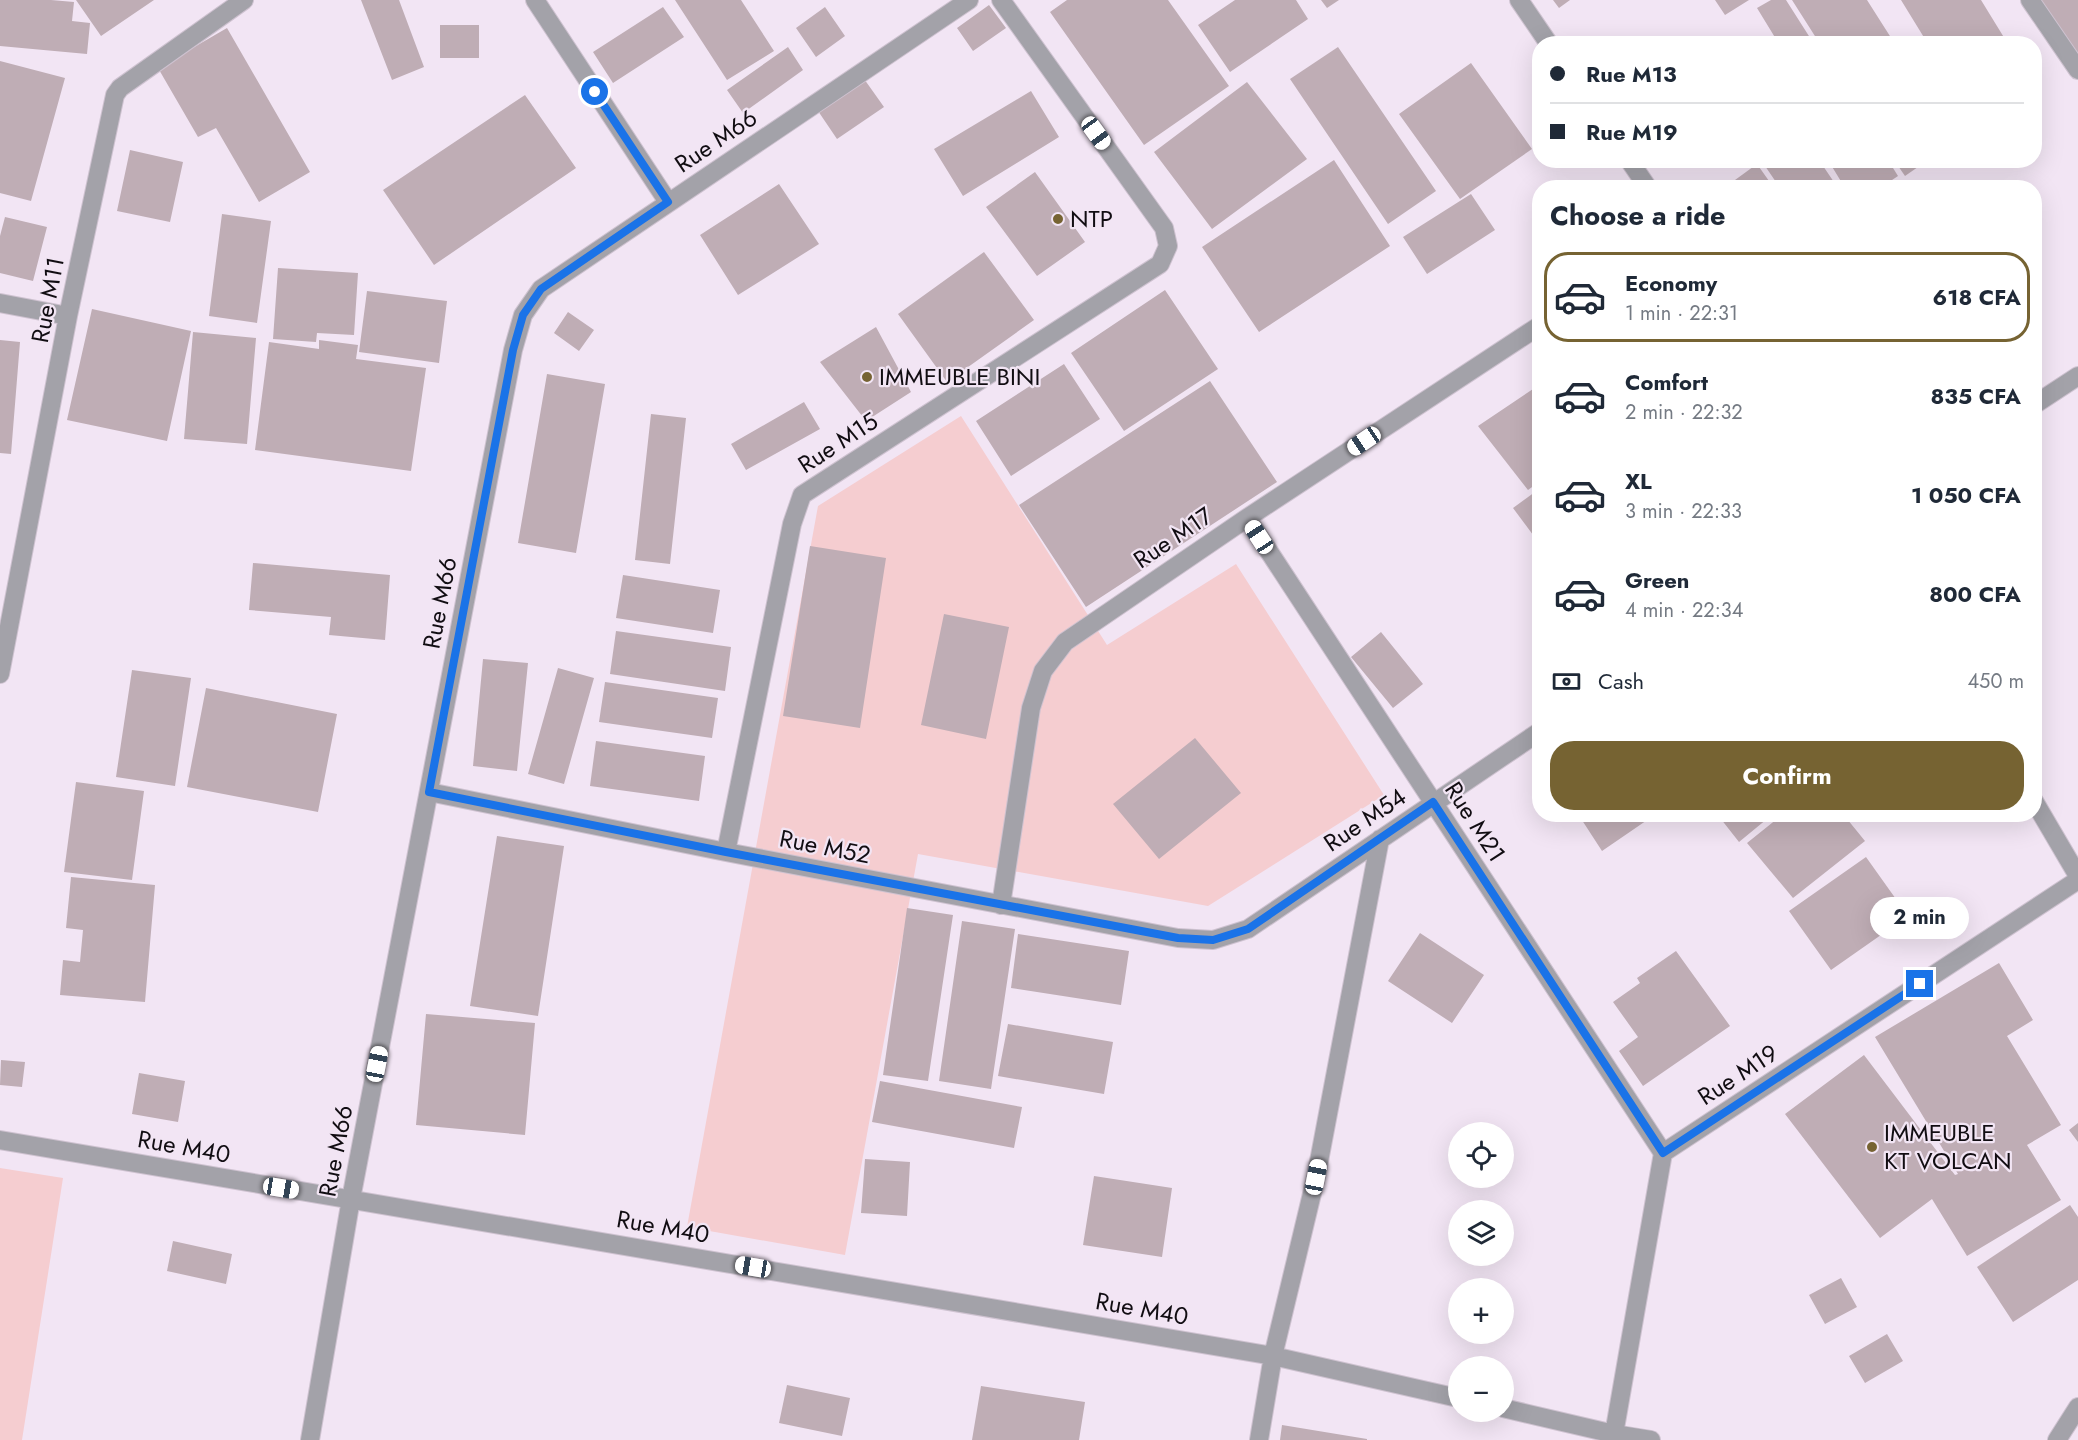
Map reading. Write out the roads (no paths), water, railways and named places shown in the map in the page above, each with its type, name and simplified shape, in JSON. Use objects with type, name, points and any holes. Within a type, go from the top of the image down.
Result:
[{"type":"street","name":"Rue M11","points":[[0,674],[68,316],[117,91],[244,0]]},
{"type":"street","points":[[535,0],[668,202]]},
{"type":"street","name":"Rue M66","points":[[310,1440],[351,1199],[513,350],[523,315],[541,289],[969,0]]},
{"type":"street","name":"Rue M15","points":[[726,852],[792,524],[802,495],[1160,264],[1168,246],[1164,228],[1000,0]]},
{"type":"street","points":[[1519,0],[1544,36]]},
{"type":"street","points":[[2030,0],[2078,70]]},
{"type":"street","points":[[0,303],[68,316]]},
{"type":"street","name":"Rue M17","points":[[1001,905],[1030,708],[1043,671],[1065,642],[1247,518],[1532,331]]},
{"type":"street","points":[[2042,400],[2078,376]]},
{"type":"street","name":"Rue M21","points":[[1247,518],[1663,1153]]},
{"type":"street","name":"Rue M54","points":[[1213,940],[1248,929],[1532,737]]},
{"type":"street","name":"Rue M52","points":[[429,792],[1001,905],[1178,938],[1213,940]]},
{"type":"street","points":[[2042,815],[2078,878]]},
{"type":"street","points":[[1259,1440],[1273,1356],[1316,1177],[1380,839]]},
{"type":"street","name":"Rue M19","points":[[1663,1153],[2078,878]]},
{"type":"street","name":"Rue M40","points":[[0,1140],[1273,1356],[1448,1396]]},
{"type":"street","points":[[1614,1434],[1663,1153]]},
{"type":"street","points":[[2057,1440],[2078,1407]]},
{"type":"street","points":[[1514,1411],[1614,1434],[1651,1440]]},
{"type":"place","name":"NTP","points":[[1058,219]]},
{"type":"place","name":"IMMEUBLE BINI","points":[[867,377]]},
{"type":"place","name":"IMMEUBLE KT VOLCAN","points":[[1872,1147]]}]
